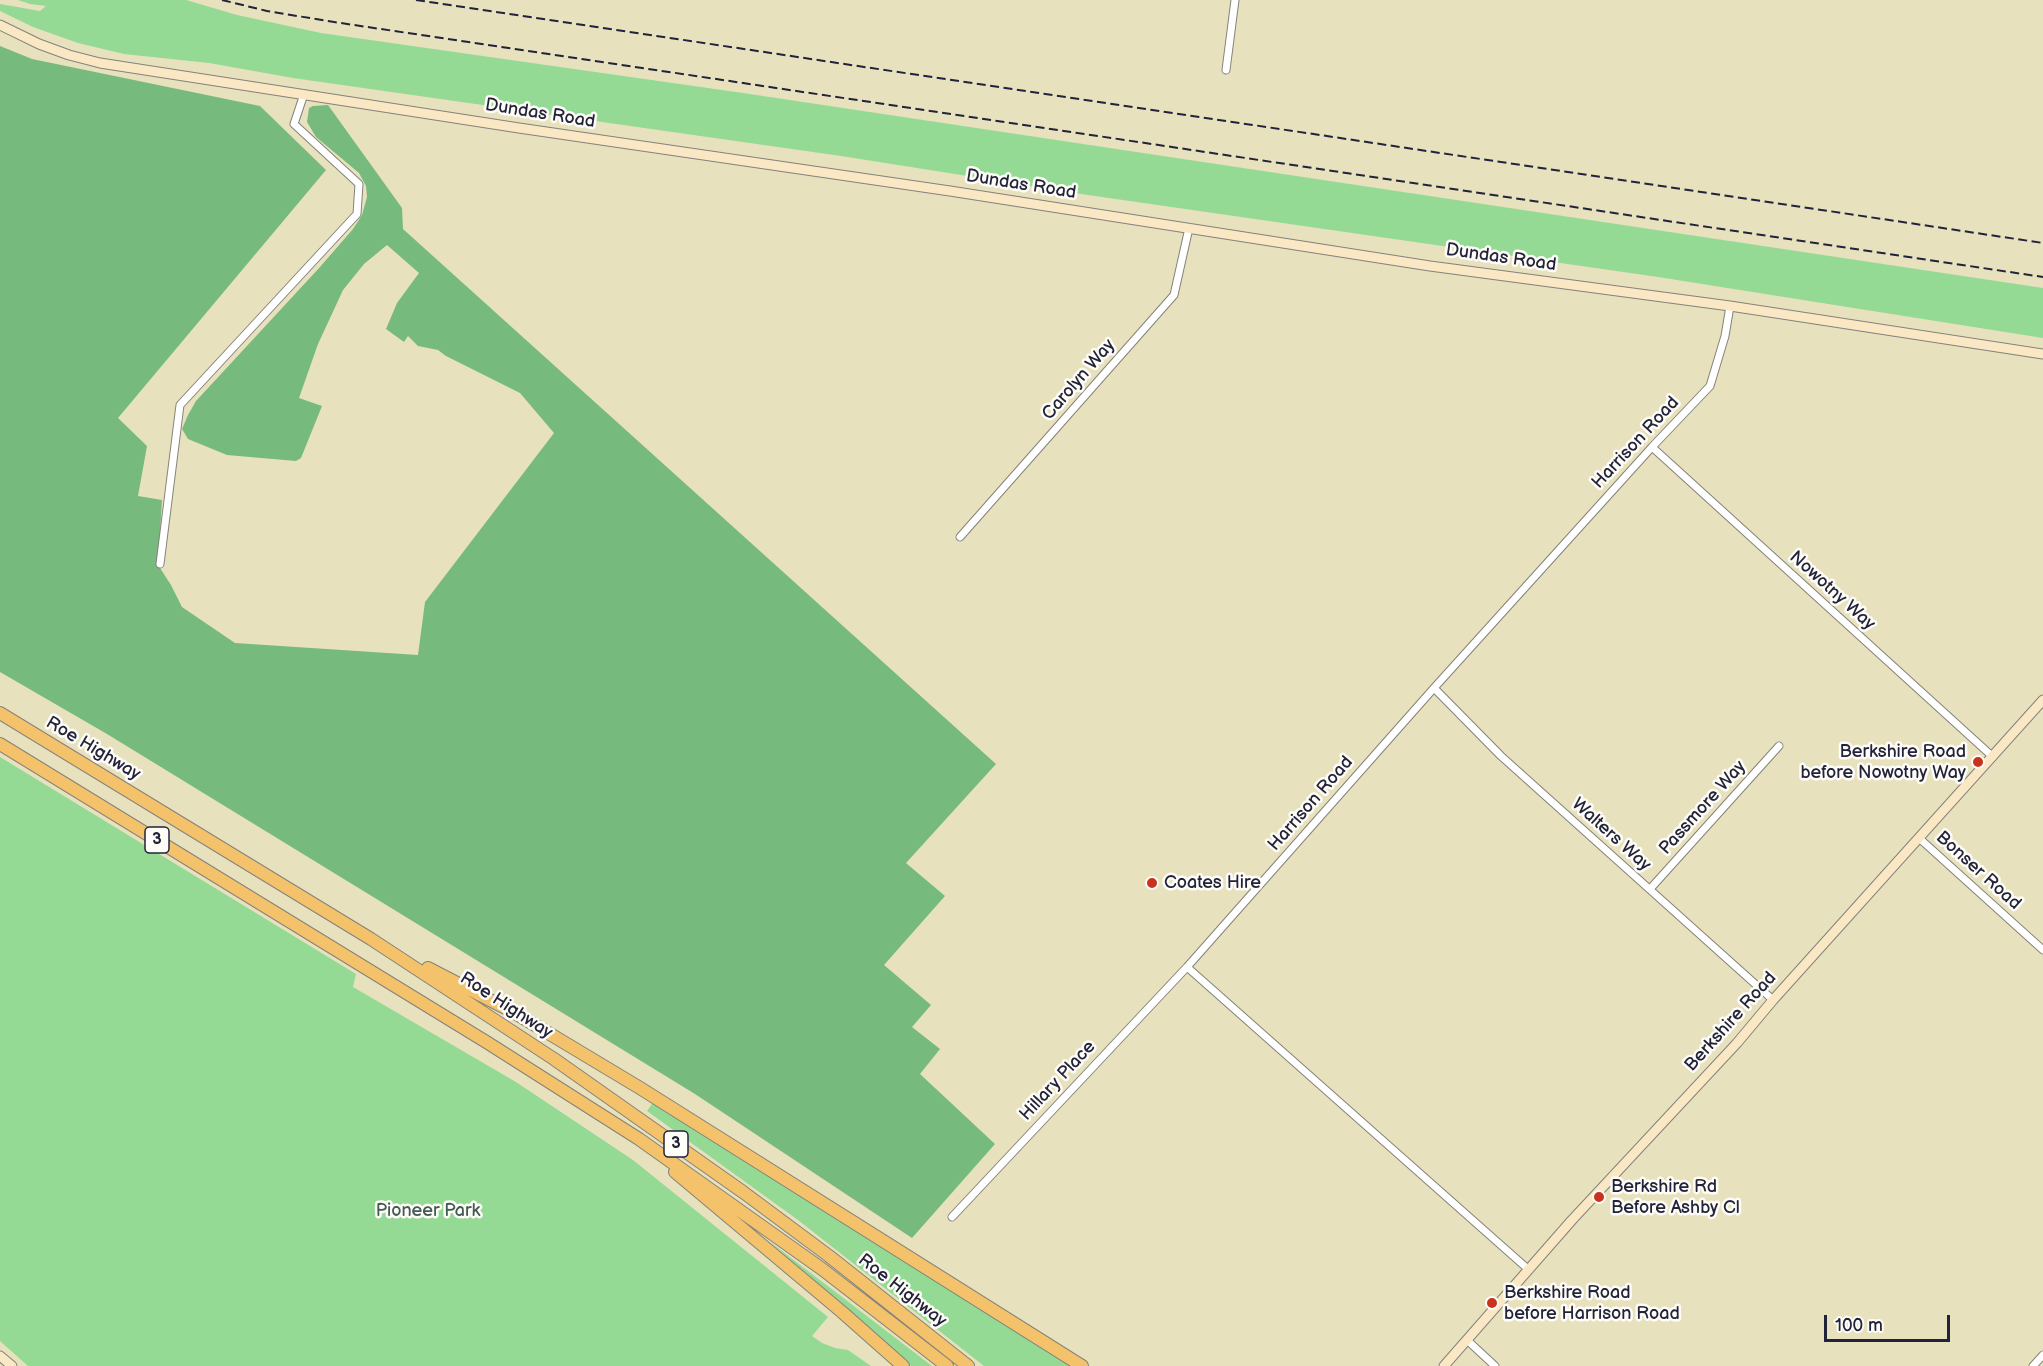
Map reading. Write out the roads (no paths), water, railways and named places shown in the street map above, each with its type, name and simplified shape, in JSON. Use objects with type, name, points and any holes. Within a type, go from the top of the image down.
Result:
[{"type":"highway","name":"Roe Highway","points":[[0,713],[371,939],[554,1059],[650,1125],[829,1256],[968,1366]]},
{"type":"highway","name":"Roe Highway","points":[[0,744],[488,1042],[639,1139],[822,1269],[947,1366]]},
{"type":"highway","points":[[371,939],[515,1013],[562,1041],[1082,1366]]},
{"type":"highway","points":[[639,1139],[701,1195],[835,1306],[903,1366]]},
{"type":"main road","name":"Dundas Road","points":[[0,25],[69,56],[100,63],[1430,266],[1730,306],[2043,354]]},
{"type":"main road","name":"Berkshire Road","points":[[1444,1366],[1572,1220],[1737,1042],[2043,700]]},
{"type":"main road","points":[[0,1356],[12,1366]]},
{"type":"street","points":[[1226,70],[1235,0]]},
{"type":"street","points":[[160,564],[180,405],[357,214],[359,184],[294,124],[304,94]]},
{"type":"street","name":"Carolyn Way","points":[[960,537],[1174,295],[1189,228]]},
{"type":"street","name":"Harrison Road","points":[[1187,967],[1434,688],[1710,386],[1725,336],[1730,306]]},
{"type":"street","name":"Nowotny Way","points":[[1652,447],[1993,757]]},
{"type":"street","name":"Walters Way","points":[[1434,688],[1501,756],[1773,1000]]},
{"type":"street","name":"Passmore Way","points":[[1650,889],[1779,746]]},
{"type":"street","name":"Bonser Road","points":[[1919,838],[2043,950]]},
{"type":"street","points":[[1187,967],[1529,1270]]},
{"type":"street","name":"Hillary Place","points":[[952,1216],[1187,967]]},
{"type":"street","points":[[1467,1340],[1495,1366]]},
{"type":"street","points":[[2033,1366],[2043,1355]]},
{"type":"railway","points":[[222,0],[267,11],[334,22],[2043,277]]},
{"type":"railway","points":[[416,0],[2043,243]]},
{"type":"place","name":"Berkshire Road before Nowotny Way","points":[[1978,762]]},
{"type":"place","name":"Coates Hire","points":[[1152,883]]},
{"type":"place","name":"Berkshire Rd Before Ashby Cl","points":[[1599,1197]]},
{"type":"place","name":"Berkshire Road before Harrison Road","points":[[1492,1303]]},
{"type":"park label","name":"Pioneer Park","points":[[428,1211]]}]
